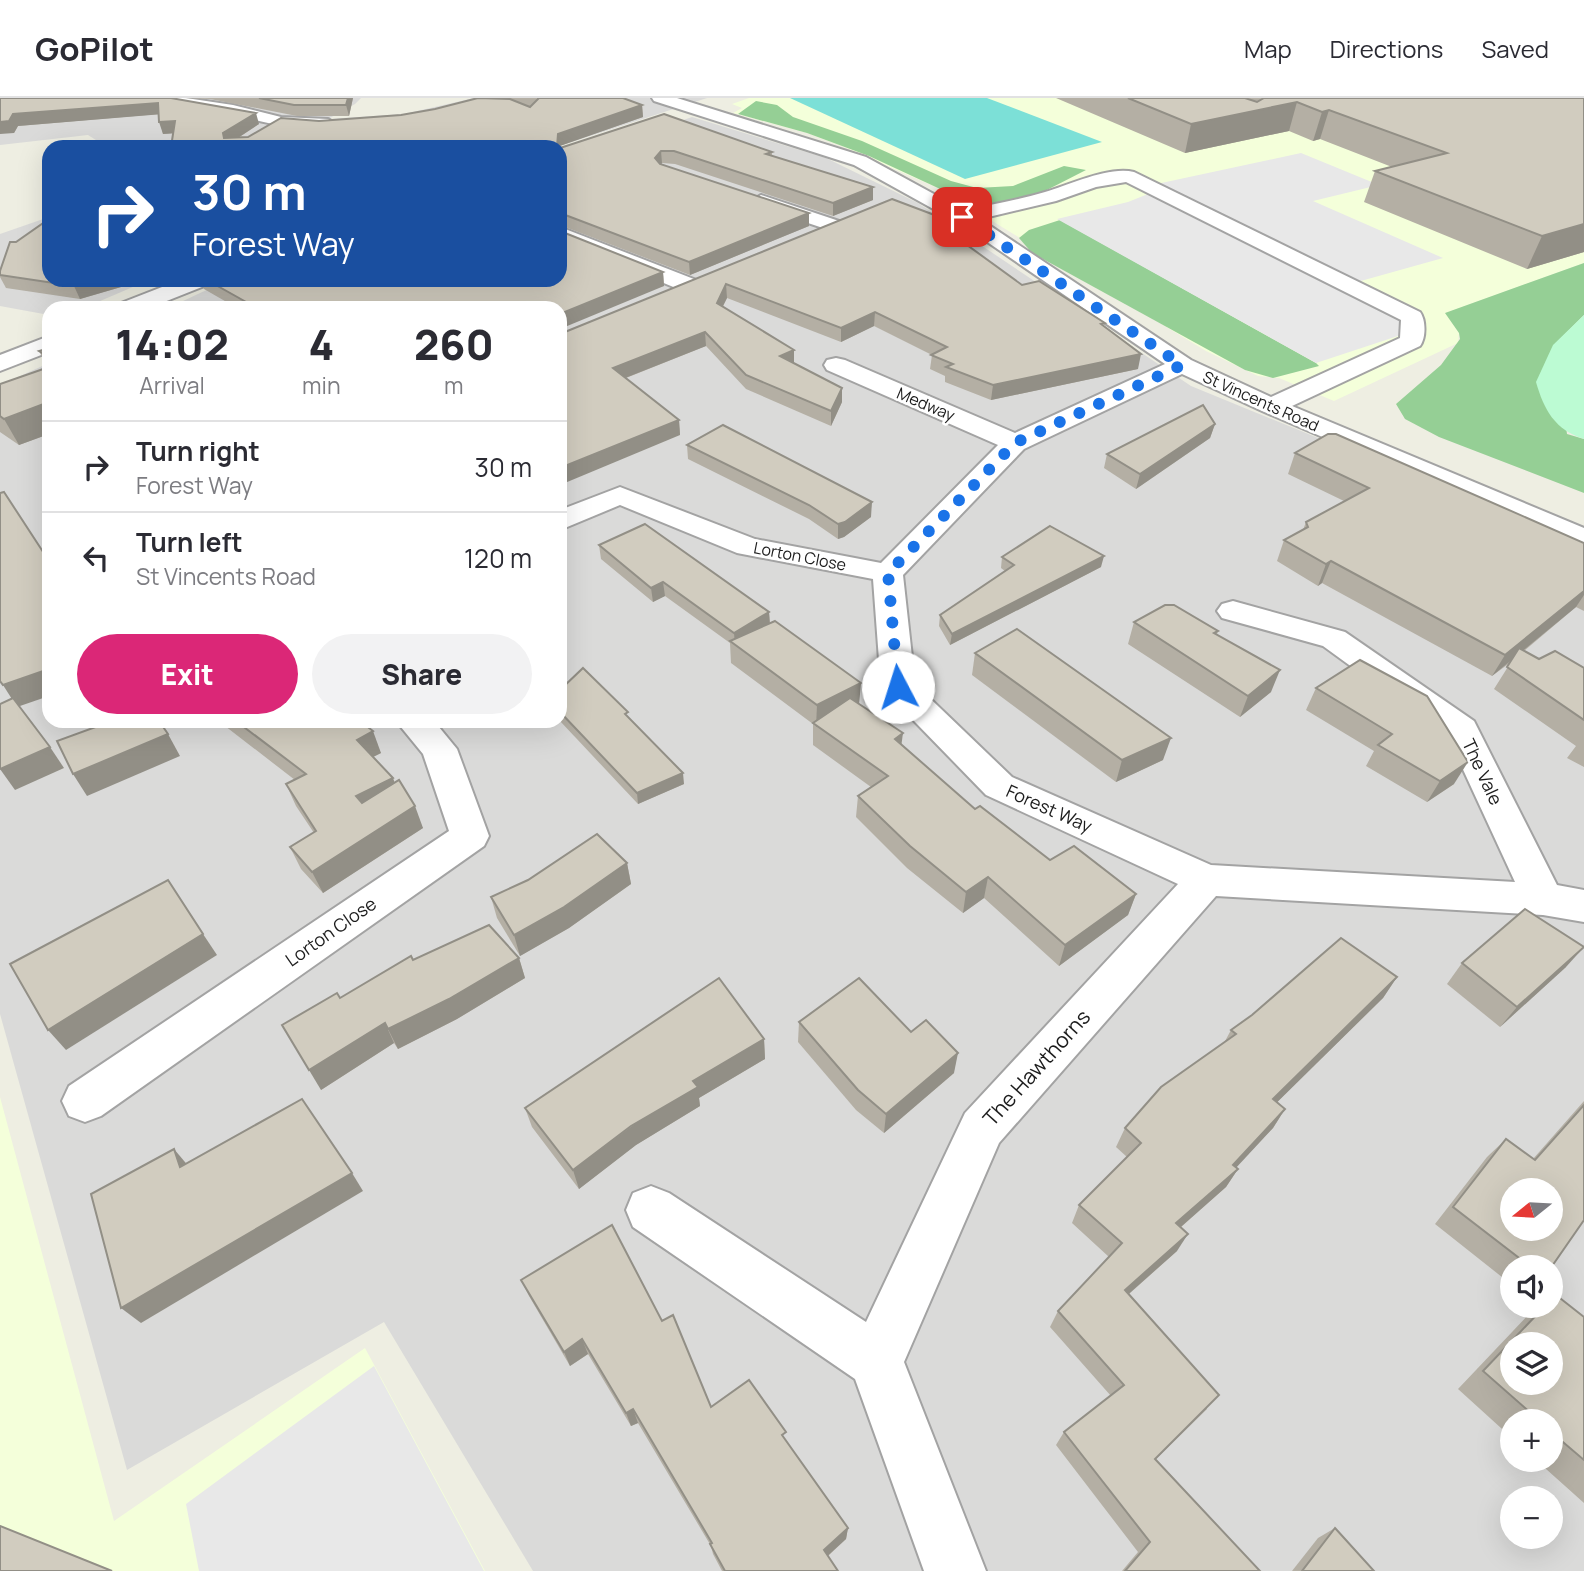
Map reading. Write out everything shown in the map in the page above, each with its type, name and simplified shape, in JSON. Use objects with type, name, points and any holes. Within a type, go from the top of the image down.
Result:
[{"type":"street","points":[[154,98],[233,110],[281,122],[322,125],[345,122]]},
{"type":"street","points":[[233,110],[260,98]]},
{"type":"street","name":"St Vincents Road","points":[[660,98],[860,161],[971,223],[1182,365],[1271,406],[1584,539]]},
{"type":"street","points":[[666,117],[721,98]]},
{"type":"street","points":[[259,134],[281,122]]},
{"type":"street","points":[[971,223],[1078,205],[1112,190],[1128,176],[1412,317],[1412,341],[1271,406]]},
{"type":"street","points":[[894,201],[918,191]]},
{"type":"street","points":[[745,196],[835,226]]},
{"type":"street","points":[[811,236],[858,216]]},
{"type":"street","points":[[567,236],[691,286]]},
{"type":"street","points":[[667,296],[715,276]]},
{"type":"street","points":[[146,301],[182,287]]},
{"type":"street","points":[[0,364],[42,346]]},
{"type":"street","name":"Medway","points":[[836,365],[1015,443]]},
{"type":"street","points":[[888,573],[1015,443],[1182,365]]},
{"type":"street","name":"Lorton Close","points":[[567,518],[620,495],[748,547],[888,573]]},
{"type":"street","name":"Forest Way","points":[[888,573],[898,687],[999,786],[1206,880],[1543,900],[1584,906]]},
{"type":"street","name":"The Vale","points":[[1233,611],[1334,639],[1462,730],[1543,900]]},
{"type":"street","name":"Lorton Close","points":[[85,1101],[470,836],[439,749],[420,728]]},
{"type":"street","name":"The Hawthorns","points":[[876,1361],[982,1128],[1206,880]]},
{"type":"street","points":[[651,1210],[876,1361],[955,1571]]},
{"type":"shaded area","points":[[0,98],[361,98],[328,119],[404,114],[474,98],[707,98],[567,144],[567,140],[96,140],[88,135],[0,145]]},
{"type":"shaded area","points":[[749,98],[1584,98],[1584,263],[1446,313],[1459,333],[1458,343],[1334,401],[1279,378],[1258,376],[1206,351],[938,188],[807,133],[733,113],[742,108],[732,104]]},
{"type":"shaded area","points":[[790,98],[987,98],[1102,142],[965,179]]},
{"type":"shaded area","points":[[692,117],[826,158],[918,203],[1191,386],[1584,547],[1584,1571],[533,1571],[384,1322],[127,1470],[0,1014],[0,385],[42,366],[42,728],[567,728],[567,301],[183,301],[213,287],[567,287],[567,161]]},
{"type":"shaded area","points":[[1301,153],[1379,185],[1313,201],[1443,258],[1350,284],[1152,185]]},
{"type":"shaded area","points":[[1148,194],[1398,318],[1408,326],[1404,334],[1316,363],[1057,219],[1128,202]]},
{"type":"shaded area","points":[[42,219],[42,287],[133,287],[100,301],[42,301],[42,314],[0,306],[0,234]]},
{"type":"shaded area","points":[[1584,315],[1584,439],[1565,430],[1552,418],[1536,382],[1553,345]]},
{"type":"shaded area","points":[[0,1097],[114,1521],[365,1348],[485,1571],[0,1571]]},
{"type":"shaded area","points":[[374,1366],[484,1571],[199,1571],[186,1504]]},
{"type":"green space","points":[[756,101],[777,105],[793,117],[862,141],[951,181],[977,188],[1013,186],[1064,166],[1086,170],[1043,192],[1001,204],[964,204],[938,188],[869,156],[807,133],[738,114]]},
{"type":"green space","points":[[1060,220],[1319,366],[1273,378],[1245,370],[1032,253],[1019,238],[1029,230]]},
{"type":"green space","points":[[1584,263],[1584,315],[1554,345],[1567,434],[1584,439],[1584,493],[1439,437],[1405,419],[1396,404],[1441,365],[1460,339],[1459,333],[1445,313]]},
{"type":"building","points":[[0,98],[171,98],[256,113],[223,133],[224,138],[248,137],[281,118],[319,121],[401,115],[478,98],[510,99],[530,107],[539,98],[623,98],[642,105],[558,134],[558,140],[172,140],[175,121],[159,122],[158,103],[13,114],[9,121],[0,122]]},
{"type":"building","points":[[259,98],[348,98],[346,105],[294,105]]},
{"type":"building","points":[[1128,98],[1245,98],[1257,102],[1264,98],[1584,98],[1584,224],[1542,236],[1375,171],[1447,153],[1329,110],[1322,112],[1297,102],[1191,124]]},
{"type":"building","points":[[664,114],[772,152],[766,154],[873,187],[833,203],[674,151],[661,151],[655,158],[660,164],[809,213],[689,262],[567,216],[567,146]]},
{"type":"building","points":[[892,199],[953,222],[941,226],[1022,285],[1039,281],[1105,323],[1101,324],[1141,354],[993,385],[946,367],[953,364],[931,355],[947,347],[875,312],[841,328],[726,284],[717,303],[794,350],[780,356],[842,388],[831,411],[746,375],[705,332],[613,368],[679,420],[567,465],[567,331]]},
{"type":"building","points":[[42,224],[42,281],[0,275],[10,242],[16,242]]},
{"type":"building","points":[[567,234],[663,272],[567,311],[567,301],[244,301],[219,287],[567,287]]},
{"type":"building","points":[[42,369],[42,405],[4,419],[0,416],[0,384]]},
{"type":"building","points":[[1203,405],[1215,424],[1140,474],[1107,454]]},
{"type":"building","points":[[723,425],[872,502],[845,522],[838,524],[809,505],[687,445]]},
{"type":"building","points":[[1328,434],[1336,434],[1584,543],[1584,591],[1505,655],[1331,561],[1326,564],[1284,540],[1308,527],[1306,522],[1369,488],[1295,453]]},
{"type":"building","points":[[4,492],[42,550],[42,671],[3,685],[0,681],[0,493]]},
{"type":"building","points":[[645,524],[769,612],[734,633],[663,582],[651,588],[599,545]]},
{"type":"building","points":[[1050,526],[1104,556],[952,634],[940,615],[1014,565],[1002,557]]},
{"type":"building","points":[[1165,605],[1174,605],[1218,631],[1214,633],[1280,670],[1248,696],[1134,622]]},
{"type":"building","points":[[775,621],[861,683],[817,705],[730,641]]},
{"type":"building","points":[[1017,629],[1171,738],[1122,760],[975,653]]},
{"type":"building","points":[[1519,648],[1539,659],[1555,651],[1584,668],[1584,720],[1507,667]]},
{"type":"building","points":[[1360,660],[1427,696],[1468,762],[1440,781],[1378,745],[1392,734],[1316,688]]},
{"type":"building","points":[[583,668],[628,712],[625,714],[683,773],[637,793],[567,719],[567,683]]},
{"type":"building","points":[[13,698],[50,747],[0,769],[0,704]]},
{"type":"building","points":[[850,698],[903,733],[895,739],[975,809],[980,806],[1050,860],[1074,846],[1136,894],[1065,945],[988,877],[966,892],[910,846],[858,796],[888,776],[813,723]]},
{"type":"building","points":[[93,728],[164,728],[168,734],[73,774],[57,741]]},
{"type":"building","points":[[245,728],[369,728],[373,731],[357,740],[393,778],[356,796],[362,803],[399,780],[415,806],[312,872],[290,847],[316,831],[286,784],[306,774]]},
{"type":"building","points":[[597,834],[627,863],[564,907],[514,935],[491,897],[528,880]]},
{"type":"building","points":[[168,880],[203,934],[48,1030],[10,964]]},
{"type":"building","points":[[1525,909],[1584,947],[1517,1007],[1462,963]]},
{"type":"building","points":[[489,925],[519,958],[449,999],[388,1029],[385,1023],[309,1070],[282,1025],[337,993],[340,998],[411,956],[413,960]]},
{"type":"building","points":[[1341,938],[1397,977],[1273,1099],[1285,1109],[1233,1165],[1238,1169],[1176,1223],[1188,1234],[1125,1290],[1219,1395],[1155,1459],[1260,1571],[1125,1571],[1150,1542],[1064,1432],[1124,1385],[1058,1311],[1122,1243],[1079,1205],[1141,1143],[1125,1128],[1161,1087],[1236,1034],[1231,1030]]},
{"type":"building","points":[[719,978],[764,1039],[693,1081],[698,1087],[631,1126],[573,1170],[525,1108]]},
{"type":"building","points":[[859,978],[911,1032],[926,1020],[958,1053],[886,1114],[858,1090],[799,1022]]},
{"type":"building","points":[[302,1099],[352,1173],[121,1308],[91,1194],[174,1149],[180,1167]]},
{"type":"building","points":[[1584,1105],[1584,1220],[1560,1255],[1515,1255],[1453,1207],[1506,1139],[1535,1160]]},
{"type":"building","points":[[612,1225],[662,1321],[673,1315],[711,1407],[749,1380],[786,1432],[782,1435],[848,1528],[824,1550],[838,1571],[725,1571],[710,1544],[712,1543],[633,1409],[626,1413],[582,1339],[564,1352],[521,1280]]},
{"type":"building","points":[[1563,1300],[1584,1317],[1584,1460],[1563,1442],[1563,1409],[1526,1409],[1510,1395],[1563,1395],[1563,1332],[1520,1332],[1534,1318],[1563,1318]]},
{"type":"building","points":[[1500,1353],[1500,1386],[1483,1371]]},
{"type":"building","points":[[0,1526],[112,1571],[0,1571]]},
{"type":"building","points":[[1335,1528],[1374,1571],[1302,1571]]},
{"type":"route","points":[[898,687],[888,573],[1015,443],[1182,365],[962,217]]}]
